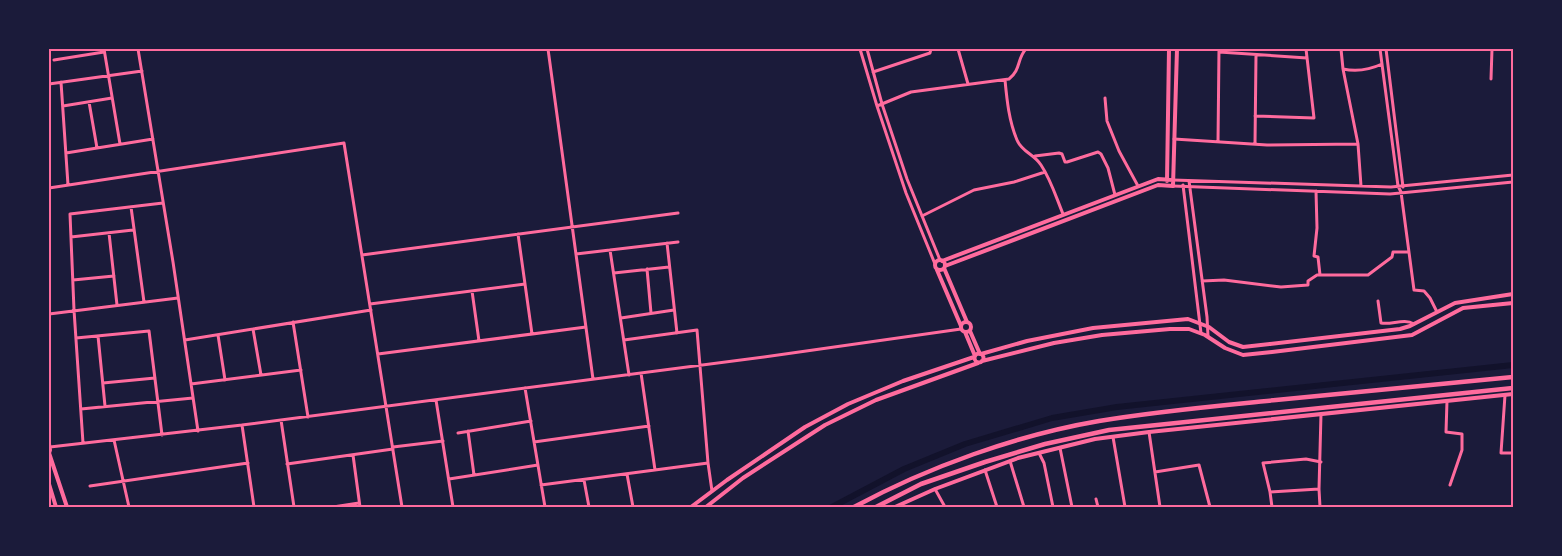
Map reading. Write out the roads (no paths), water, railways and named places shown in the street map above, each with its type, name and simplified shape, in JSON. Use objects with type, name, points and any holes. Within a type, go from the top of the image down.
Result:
[{"type":"main road","points":[[854,507],[885,490],[949,463],[1026,438],[1098,421],[1163,412],[1513,376]]},
{"type":"main road","points":[[876,507],[921,484],[985,462],[1046,444],[1109,430],[1513,388]]},
{"type":"street","points":[[80,49],[81,56]]},
{"type":"street","points":[[138,49],[198,431]]},
{"type":"street","points":[[548,49],[593,379]]},
{"type":"street","points":[[860,49],[906,192],[974,356],[974,360],[980,362]]},
{"type":"street","points":[[867,49],[882,104],[907,180],[967,322],[971,326],[970,330],[983,357],[980,362]]},
{"type":"street","points":[[873,72],[930,52],[931,49]]},
{"type":"street","points":[[958,49],[968,85]]},
{"type":"street","points":[[877,106],[911,92],[1009,79],[1017,71],[1022,53],[1026,49]]},
{"type":"street","points":[[1167,185],[1169,49]]},
{"type":"street","points":[[1173,186],[1177,49]]},
{"type":"street","points":[[1255,116],[1314,118],[1306,49]]},
{"type":"street","points":[[1341,49],[1343,69],[1358,144],[1361,186]]},
{"type":"street","points":[[1380,49],[1414,290],[1424,291],[1430,298],[1436,312]]},
{"type":"street","points":[[1386,49],[1403,186],[1401,192]]},
{"type":"street","points":[[1491,79],[1492,49]]},
{"type":"street","points":[[54,60],[104,50],[120,144]]},
{"type":"street","points":[[1218,142],[1219,50],[1256,55],[1307,58]]},
{"type":"street","points":[[1255,144],[1256,55]]},
{"type":"street","points":[[1343,69],[1352,71],[1372,69],[1382,64]]},
{"type":"street","points":[[49,84],[142,71]]},
{"type":"street","points":[[1005,80],[1009,117],[1018,142],[1025,152],[1034,157],[1045,172],[1063,214]]},
{"type":"street","points":[[61,82],[68,185]]},
{"type":"street","points":[[63,106],[112,98]]},
{"type":"street","points":[[1105,98],[1107,121],[1119,152],[1138,186]]},
{"type":"street","points":[[88,102],[97,148]]},
{"type":"street","points":[[66,153],[153,139]]},
{"type":"street","points":[[1174,139],[1255,144],[1358,144]]},
{"type":"street","points":[[49,188],[344,142],[402,507]]},
{"type":"street","points":[[1034,157],[1058,153],[1062,154],[1066,162],[1068,162],[1098,152],[1108,168],[1115,195]]},
{"type":"street","points":[[921,216],[974,190],[1014,182],[1045,172]]},
{"type":"street","points":[[935,264],[1063,214],[1158,180],[1403,186],[1513,175]]},
{"type":"street","points":[[1182,180],[1201,333]]},
{"type":"street","points":[[1189,180],[1208,337]]},
{"type":"street","points":[[937,270],[940,271],[945,267],[1158,185],[1390,194],[1513,182]]},
{"type":"street","points":[[1316,191],[1317,228],[1314,256],[1318,257],[1320,275]]},
{"type":"street","points":[[83,443],[70,214],[163,203]]},
{"type":"street","points":[[131,207],[144,302]]},
{"type":"street","points":[[362,255],[678,213]]},
{"type":"street","points":[[71,237],[133,230]]},
{"type":"street","points":[[109,233],[117,305]]},
{"type":"street","points":[[518,234],[532,334]]},
{"type":"street","points":[[576,254],[678,242]]},
{"type":"street","points":[[667,243],[677,333]]},
{"type":"street","points":[[610,250],[629,375]]},
{"type":"street","points":[[1202,281],[1224,280],[1281,287],[1308,285],[1308,281],[1320,275],[1368,275],[1392,257],[1393,252],[1409,252]]},
{"type":"street","points":[[1191,254],[1198,254]]},
{"type":"street","points":[[614,273],[669,267]]},
{"type":"street","points":[[647,269],[652,314]]},
{"type":"street","points":[[73,280],[114,276]]},
{"type":"street","points":[[370,304],[525,284]]},
{"type":"street","points":[[472,291],[479,341]]},
{"type":"street","points":[[691,507],[805,427],[848,404],[902,381],[1027,340],[1093,328],[1188,319],[1207,326],[1229,342],[1243,347],[1400,329],[1455,303],[1513,294]]},
{"type":"street","points":[[49,314],[178,298]]},
{"type":"street","points":[[1378,301],[1381,323],[1410,321],[1414,324]]},
{"type":"street","points":[[706,507],[743,478],[825,426],[876,400],[980,362],[1054,343],[1102,335],[1189,329],[1201,333],[1225,348],[1243,355],[1412,335],[1463,308],[1513,303]]},
{"type":"street","points":[[185,340],[371,310]]},
{"type":"street","points":[[620,318],[674,310]]},
{"type":"street","points":[[1422,320],[1426,327]]},
{"type":"street","points":[[293,322],[308,416]]},
{"type":"street","points":[[962,329],[967,322]]},
{"type":"street","points":[[378,354],[586,327]]},
{"type":"street","points":[[253,329],[261,375]]},
{"type":"street","points":[[68,507],[49,453],[49,445],[198,431],[629,375],[962,329],[970,330]]},
{"type":"street","points":[[624,340],[697,330],[712,491]]},
{"type":"street","points":[[76,338],[149,331],[162,435]]},
{"type":"street","points":[[218,335],[225,380]]},
{"type":"street","points":[[98,336],[105,406]]},
{"type":"street","points":[[191,384],[301,370]]},
{"type":"street","points":[[641,373],[655,470]]},
{"type":"street","points":[[103,383],[155,378]]},
{"type":"street","points":[[525,388],[545,507]]},
{"type":"street","points":[[896,507],[935,489],[1010,461],[1113,437],[1513,394]]},
{"type":"street","points":[[1505,395],[1501,453],[1513,454]]},
{"type":"street","points":[[81,409],[193,398]]},
{"type":"street","points":[[1416,398],[1417,404]]},
{"type":"street","points":[[436,400],[453,507]]},
{"type":"street","points":[[1447,401],[1446,432],[1462,434],[1462,450],[1450,485]]},
{"type":"street","points":[[1320,507],[1322,414]]},
{"type":"street","points":[[280,420],[294,507]]},
{"type":"street","points":[[458,433],[531,421]]},
{"type":"street","points":[[242,425],[254,507]]},
{"type":"street","points":[[534,442],[649,426]]},
{"type":"street","points":[[468,431],[474,475]]},
{"type":"street","points":[[1148,432],[1160,507]]},
{"type":"street","points":[[1113,437],[1125,507]]},
{"type":"street","points":[[114,440],[129,507]]},
{"type":"street","points":[[287,464],[443,441]]},
{"type":"street","points":[[1060,448],[1072,507]]},
{"type":"street","points":[[1039,453],[1044,463],[1053,507]]},
{"type":"street","points":[[333,507],[360,505],[353,455]]},
{"type":"street","points":[[1272,507],[1263,463],[1306,460],[1321,462]]},
{"type":"street","points":[[1010,461],[1024,507]]},
{"type":"street","points":[[90,486],[248,463]]},
{"type":"street","points":[[541,485],[708,463]]},
{"type":"street","points":[[449,479],[538,465]]},
{"type":"street","points":[[1155,472],[1199,466],[1210,507]]},
{"type":"street","points":[[985,470],[996,507]]},
{"type":"street","points":[[627,474],[633,507]]},
{"type":"street","points":[[584,480],[589,507]]},
{"type":"street","points":[[49,484],[55,507]]},
{"type":"street","points":[[935,489],[945,507]]},
{"type":"street","points":[[1270,492],[1319,489]]},
{"type":"street","points":[[1096,500],[1098,507]]},
{"type":"waterway","points":[[832,507],[904,469],[965,444],[1052,418],[1117,407],[1513,365]]}]
